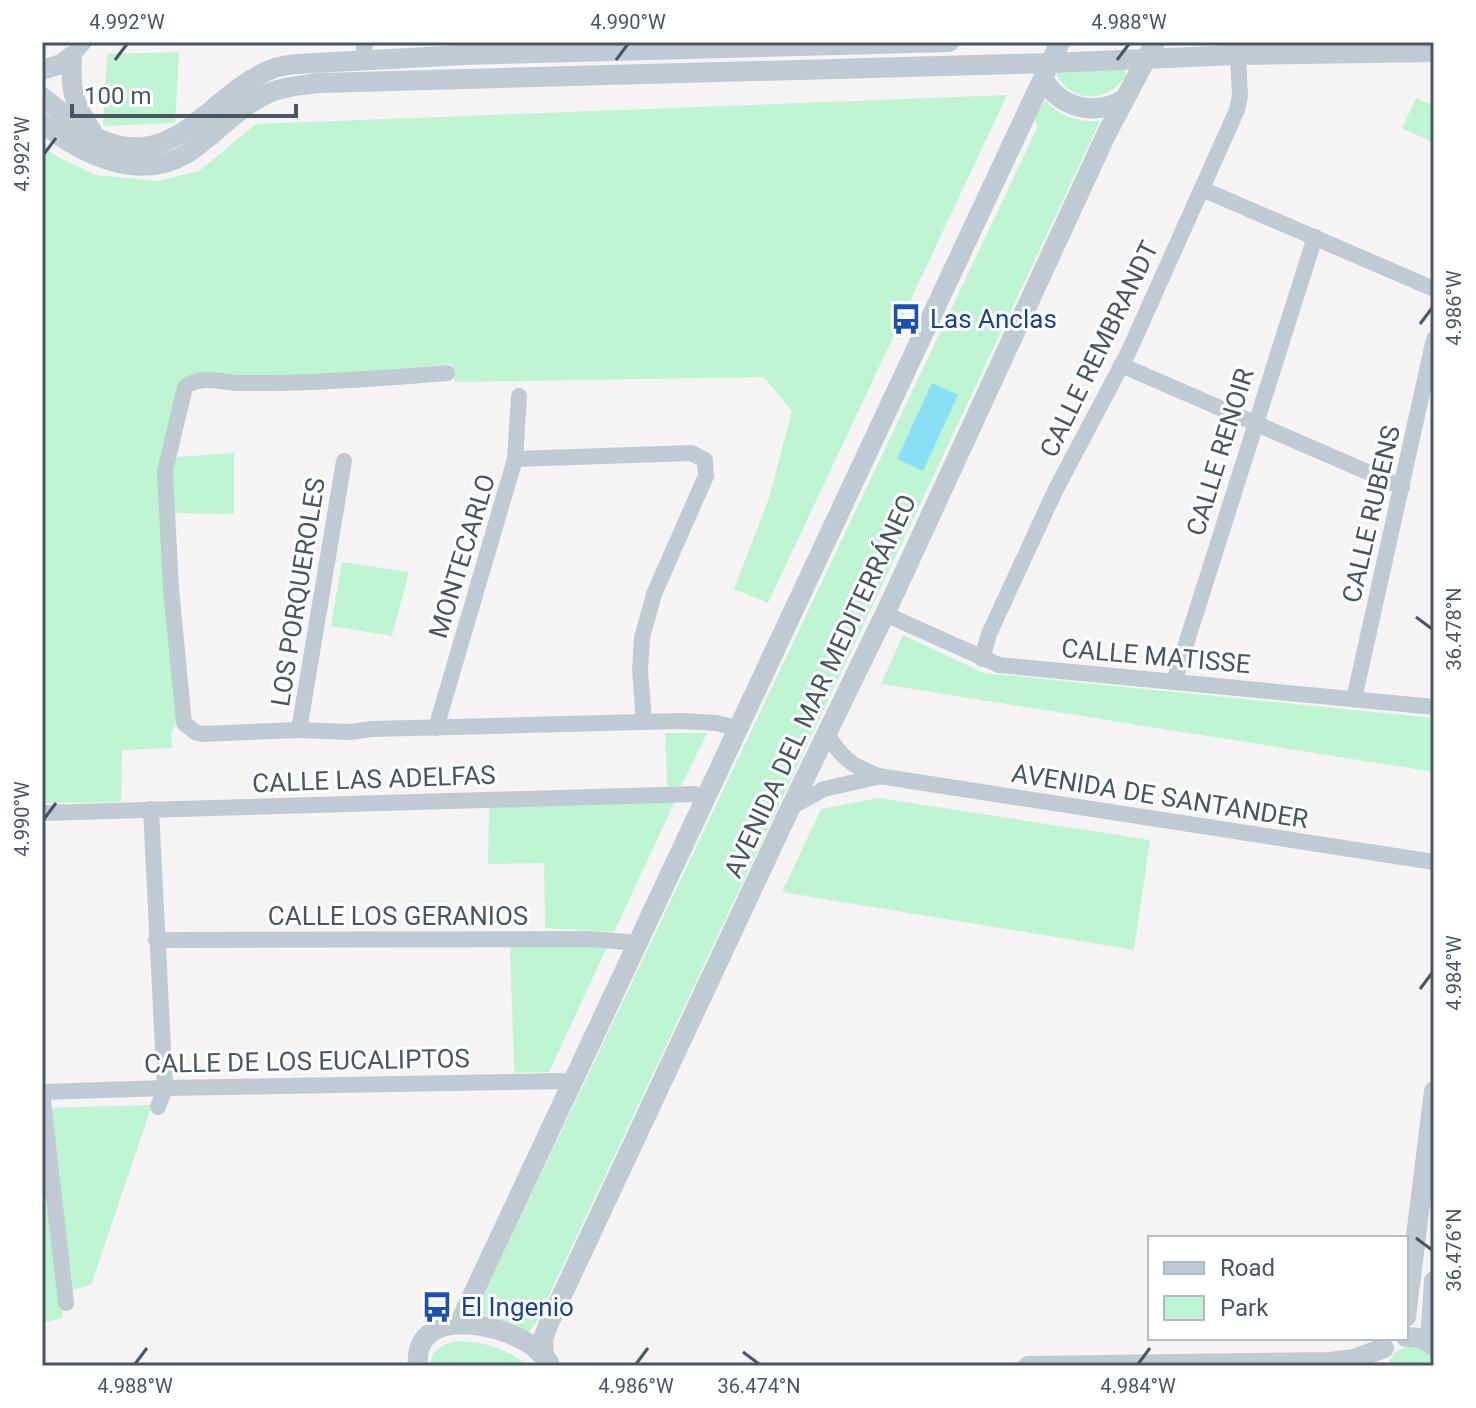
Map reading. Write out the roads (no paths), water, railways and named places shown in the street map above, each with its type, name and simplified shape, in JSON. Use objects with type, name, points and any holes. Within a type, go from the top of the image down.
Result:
[{"type":"street","points":[[42,97],[95,137],[123,145],[156,145],[179,136],[238,89],[273,69],[364,51],[949,42]]},
{"type":"street","name":"AVENIDA DEL MAR MEDITERRÁNEO","points":[[459,1324],[1060,42]]},
{"type":"street","points":[[78,49],[71,83],[73,98],[95,137]]},
{"type":"street","points":[[42,70],[61,64],[78,49]]},
{"type":"street","points":[[42,123],[81,150],[100,158],[119,163],[160,163],[186,154],[252,102],[269,93],[285,87],[320,83],[1046,70],[1151,50],[1238,55],[1434,52]]},
{"type":"street","name":"AVENIDA DEL MAR MEDITERRÁNEO","points":[[550,1363],[543,1339],[549,1323],[885,614],[1124,99],[1151,50]]},
{"type":"street","name":"CALLE REMBRANDT","points":[[982,659],[989,634],[1055,491],[1121,365],[1237,110],[1240,96],[1238,55]]},
{"type":"street","points":[[1046,70],[1049,89],[1058,97],[1082,108],[1106,108],[1124,99]]},
{"type":"street","points":[[1202,189],[1434,289]]},
{"type":"street","name":"CALLE RENOIR","points":[[1174,682],[1315,237]]},
{"type":"street","name":"CALLE RUBENS","points":[[1354,699],[1434,339]]},
{"type":"street","points":[[1121,365],[1402,487]]},
{"type":"street","points":[[447,373],[332,382],[198,380],[189,383],[183,391],[165,471],[171,589],[184,723],[189,729],[202,734],[644,722],[717,723],[739,729]]},
{"type":"street","name":"MONTECARLO","points":[[436,728],[515,459],[519,396]]},
{"type":"street","points":[[515,459],[691,453],[705,460],[706,476],[654,594],[642,638],[640,670],[644,722]]},
{"type":"street","name":"LOS PORQUEROLES","points":[[299,730],[344,461]]},
{"type":"street","name":"CALLE MATISSE","points":[[885,614],[999,665],[1434,707]]},
{"type":"street","name":"AVENIDA DE SANTANDER","points":[[827,733],[835,748],[851,765],[879,776],[1434,862]]},
{"type":"street","name":"AVENIDA DE SANTANDER","points":[[791,807],[824,789],[879,776]]},
{"type":"street","name":"CALLE LAS ADELFAS","points":[[42,813],[694,794],[706,799]]},
{"type":"street","points":[[151,809],[165,1088],[158,1107]]},
{"type":"street","name":"CALLE LOS GERANIOS","points":[[156,940],[590,939],[628,942],[638,946]]},
{"type":"street","name":"CALLE DE LOS EUCALIPTOS","points":[[42,1092],[562,1081],[572,1085]]},
{"type":"street","points":[[1408,1301],[1434,1091]]},
{"type":"street","points":[[42,1092],[66,1303]]},
{"type":"street","points":[[1028,1366],[1330,1362],[1354,1359],[1421,1338],[1432,1344],[1434,1281]]},
{"type":"street","points":[[418,1366],[420,1349],[426,1338],[446,1325],[459,1324],[488,1327],[512,1335],[530,1344],[550,1363]]},
{"type":"water","points":[[932,383],[958,395],[923,471],[897,459]]},
{"type":"place","name":"Las Anclas","points":[[906,319]]},
{"type":"place","name":"El Ingenio","points":[[437,1307]]}]
